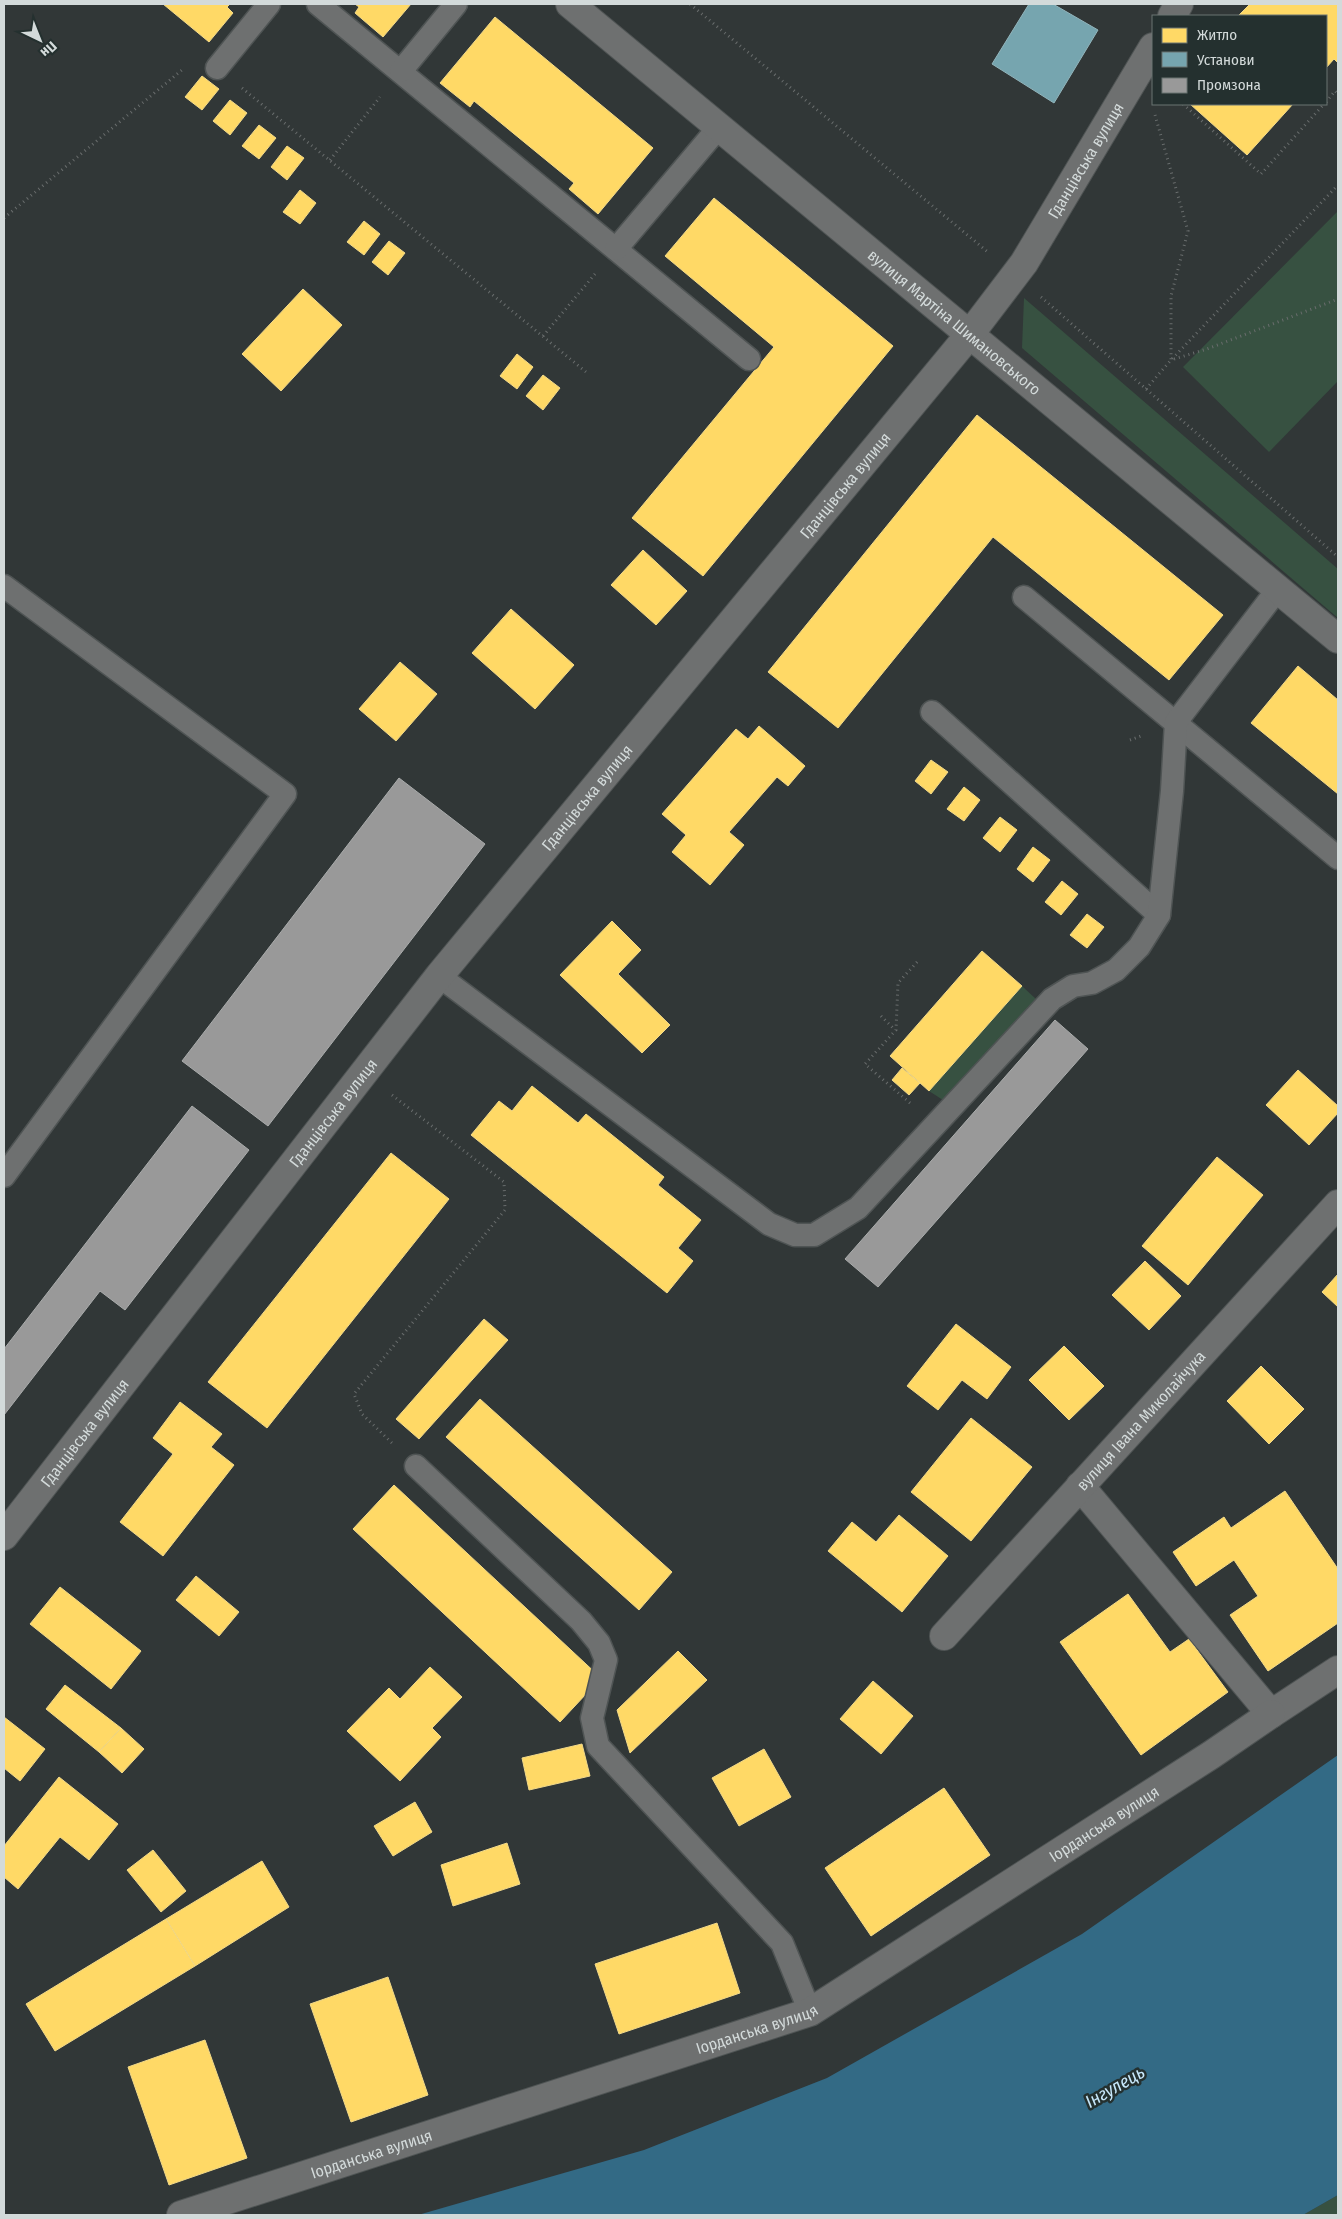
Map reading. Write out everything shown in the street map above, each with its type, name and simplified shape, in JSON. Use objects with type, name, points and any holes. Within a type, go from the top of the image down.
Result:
[{"type":"street","name":"вулиця Мартіна Шимановського","points":[[570,4],[1338,639]]},
{"type":"street","points":[[1173,15],[1179,4]]},
{"type":"street","name":"Гданцівська вулиця","points":[[4,1536],[439,976],[970,334],[1024,263],[1147,57]]},
{"type":"street","name":"вулиця Івана Миколайчука","points":[[944,1636],[1338,1204]]},
{"type":"street","points":[[1080,1486],[1271,1714]]},
{"type":"street","name":"Іорданська вулиця","points":[[181,2215],[810,2012],[1212,1755],[1338,1670]]},
{"type":"lane","points":[[217,68],[269,4]]},
{"type":"lane","points":[[318,4],[750,359]]},
{"type":"lane","points":[[401,71],[456,4]]},
{"type":"lane","points":[[616,249],[719,127]]},
{"type":"lane","points":[[4,586],[285,794],[4,1176]]},
{"type":"lane","points":[[439,976],[769,1224],[795,1236],[814,1235],[858,1208],[1052,999],[1073,986],[1092,984],[1116,970],[1139,947],[1159,915],[1172,791],[1176,722],[1278,589]]},
{"type":"lane","points":[[1024,597],[1338,858]]},
{"type":"lane","points":[[932,712],[1159,915]]},
{"type":"lane","points":[[416,1466],[581,1621],[599,1643],[606,1660],[592,1718],[598,1746],[782,1943],[810,2012]]},
{"type":"path","points":[[1147,57],[1152,78]]},
{"type":"path","points":[[4,218],[182,70],[217,68],[586,372]]},
{"type":"path","points":[[330,160],[401,71]]},
{"type":"path","points":[[1327,101],[1335,91],[1338,94]]},
{"type":"path","points":[[1158,105],[1188,232],[1171,296],[1171,360]]},
{"type":"path","points":[[1184,105],[1261,174],[1323,105]]},
{"type":"path","points":[[1146,389],[1171,360],[1338,186]]},
{"type":"path","points":[[543,336],[616,249]]},
{"type":"path","points":[[1171,360],[1207,349],[1338,299]]},
{"type":"path","points":[[918,961],[898,983],[896,1030],[865,1064],[935,1125]]},
{"type":"path","points":[[881,1016],[896,1030]]},
{"type":"path","points":[[364,1073],[504,1182],[504,1210],[354,1394],[362,1414],[416,1466]]},
{"type":"green space","points":[[1338,211],[1338,381],[1269,452],[1183,367]]},
{"type":"green space","points":[[1024,298],[1338,569],[1338,618],[1022,348]]},
{"type":"green space","points":[[1022,986],[1037,1000],[946,1102],[929,1091]]},
{"type":"green space","points":[[1338,2195],[1338,2215],[1303,2215]]},
{"type":"water","name":"Інгулець","points":[[1338,1755],[1338,2195],[1303,2215],[418,2215],[644,2150],[827,2078],[1082,1934]]},
{"type":"building: Житло","points":[[163,4],[230,4],[227,7],[233,13],[209,42]]},
{"type":"building: Житло","points":[[355,4],[411,4],[383,37],[355,13],[359,7]]},
{"type":"building: Житло","points":[[1250,4],[1338,4],[1338,63],[1334,59],[1327,67],[1327,15],[1239,15]]},
{"type":"building: Житло","points":[[495,17],[653,148],[598,214],[569,189],[574,183],[474,101],[470,107],[440,83]]},
{"type":"building: Житло","points":[[202,76],[219,89],[202,110],[185,97]]},
{"type":"building: Житло","points":[[230,100],[247,113],[230,135],[213,121]]},
{"type":"building: Житло","points":[[1191,105],[1292,105],[1247,155]]},
{"type":"building: Житло","points":[[259,125],[276,138],[259,159],[242,146]]},
{"type":"building: Житло","points":[[287,146],[304,158],[287,180],[271,167]]},
{"type":"building: Житло","points":[[300,190],[316,203],[300,224],[283,212]]},
{"type":"building: Житло","points":[[714,198],[893,346],[703,576],[632,518],[774,347],[665,256]]},
{"type":"building: Житло","points":[[364,221],[380,234],[364,255],[347,242]]},
{"type":"building: Житло","points":[[389,241],[405,253],[388,275],[372,262]]},
{"type":"building: Житло","points":[[303,289],[342,325],[281,391],[242,354]]},
{"type":"building: Житло","points":[[517,354],[533,367],[517,389],[500,376]]},
{"type":"building: Житло","points":[[543,375],[560,388],[543,410],[526,396]]},
{"type":"building: Житло","points":[[977,415],[1223,615],[1169,680],[993,537],[838,728],[768,672]]},
{"type":"building: Житло","points":[[643,550],[687,591],[656,625],[611,585]]},
{"type":"building: Житло","points":[[511,609],[574,665],[535,709],[472,653]]},
{"type":"building: Житло","points":[[400,662],[437,694],[396,741],[359,709]]},
{"type":"building: Житло","points":[[1298,666],[1338,700],[1338,794],[1251,723]]},
{"type":"building: Житло","points":[[759,726],[805,766],[788,786],[777,777],[729,832],[744,845],[710,885],[672,852],[686,835],[662,814],[736,729],[748,739]]},
{"type":"building: Житло","points":[[931,760],[948,772],[931,794],[915,781]]},
{"type":"building: Житло","points":[[964,787],[980,800],[964,821],[947,809]]},
{"type":"building: Житло","points":[[1000,817],[1017,830],[1000,852],[983,838]]},
{"type":"building: Житло","points":[[1033,847],[1050,860],[1033,882],[1017,869]]},
{"type":"building: Житло","points":[[1062,881],[1078,894],[1061,915],[1045,902]]},
{"type":"building: Житло","points":[[1087,914],[1104,927],[1087,948],[1070,935]]},
{"type":"building: Житло","points":[[612,921],[641,950],[618,974],[670,1025],[642,1053],[560,975]]},
{"type":"building: Житло","points":[[982,951],[1022,986],[929,1091],[890,1056]]},
{"type":"building: Житло","points":[[902,1068],[920,1083],[909,1095],[892,1080]]},
{"type":"building: Житло","points":[[1298,1070],[1338,1106],[1338,1113],[1309,1145],[1266,1105]]},
{"type":"building: Житло","points":[[532,1086],[578,1123],[586,1114],[664,1177],[658,1185],[701,1220],[678,1248],[693,1261],[667,1293],[471,1135],[499,1101],[512,1111]]},
{"type":"building: Житло","points":[[391,1153],[449,1199],[267,1428],[208,1382]]},
{"type":"building: Житло","points":[[1217,1157],[1263,1195],[1188,1285],[1142,1246]]},
{"type":"building: Житло","points":[[1145,1261],[1181,1296],[1149,1330],[1112,1295]]},
{"type":"building: Житло","points":[[1338,1274],[1338,1307],[1322,1292]]},
{"type":"building: Житло","points":[[484,1319],[508,1340],[419,1439],[396,1419]]},
{"type":"building: Житло","points":[[956,1324],[1011,1367],[987,1399],[962,1380],[938,1410],[907,1386]]},
{"type":"building: Житло","points":[[1064,1346],[1104,1386],[1069,1420],[1029,1380]]},
{"type":"building: Житло","points":[[1261,1366],[1304,1409],[1269,1444],[1227,1401]]},
{"type":"building: Житло","points":[[480,1399],[672,1572],[639,1610],[446,1437]]},
{"type":"building: Житло","points":[[180,1402],[222,1434],[211,1447],[234,1465],[163,1556],[120,1522],[173,1454],[153,1438]]},
{"type":"building: Житло","points":[[971,1418],[1032,1467],[971,1541],[911,1492]]},
{"type":"building: Житло","points":[[394,1485],[601,1678],[560,1722],[353,1529]]},
{"type":"building: Житло","points":[[1285,1491],[1338,1569],[1338,1623],[1268,1671],[1230,1615],[1258,1596],[1234,1560],[1196,1586],[1173,1552],[1224,1517],[1231,1528]]},
{"type":"building: Житло","points":[[899,1515],[948,1556],[902,1612],[828,1551],[852,1522],[876,1542]]},
{"type":"building: Житло","points":[[196,1576],[239,1612],[219,1636],[176,1600]]},
{"type":"building: Житло","points":[[60,1587],[141,1651],[111,1689],[30,1624]]},
{"type":"building: Житло","points":[[1128,1594],[1170,1652],[1189,1639],[1228,1692],[1141,1755],[1060,1642]]},
{"type":"building: Житло","points":[[678,1651],[707,1680],[630,1753],[617,1710]]},
{"type":"building: Житло","points":[[430,1667],[462,1697],[432,1728],[441,1737],[400,1781],[347,1731],[389,1688],[400,1699]]},
{"type":"building: Житло","points":[[873,1681],[913,1716],[881,1754],[840,1719]]},
{"type":"building: Житло","points":[[65,1685],[121,1728],[99,1752],[46,1709]]},
{"type":"building: Житло","points":[[4,1717],[45,1749],[20,1781],[4,1768]]},
{"type":"building: Житло","points":[[121,1728],[144,1749],[122,1773],[99,1752]]},
{"type":"building: Житло","points":[[582,1744],[590,1776],[529,1790],[522,1758]]},
{"type":"building: Житло","points":[[764,1749],[791,1797],[739,1826],[712,1778]]},
{"type":"building: Житло","points":[[59,1777],[118,1824],[89,1860],[60,1837],[18,1889],[4,1877],[4,1846]]},
{"type":"building: Житло","points":[[944,1788],[990,1855],[871,1936],[825,1868]]},
{"type":"building: Житло","points":[[415,1802],[432,1832],[393,1856],[374,1826]]},
{"type":"building: Житло","points":[[507,1843],[520,1884],[453,1906],[441,1865]]},
{"type":"building: Житло","points":[[153,1850],[186,1891],[161,1912],[127,1870]]},
{"type":"building: Житло","points":[[262,1861],[289,1907],[195,1966],[166,1919]]},
{"type":"building: Житло","points":[[166,1919],[195,1966],[55,2051],[26,2004]]},
{"type":"building: Житло","points":[[717,1923],[740,1993],[619,2034],[595,1964]]},
{"type":"building: Житло","points":[[388,1977],[428,2095],[351,2122],[310,2004]]},
{"type":"building: Житло","points":[[205,2040],[247,2158],[169,2185],[128,2067]]},
{"type":"building: Установи","points":[[1029,4],[1053,4],[1098,30],[1054,103],[992,64]]},
{"type":"building: Промзона","points":[[399,778],[485,844],[268,1126],[182,1061]]},
{"type":"building: Промзона","points":[[1055,1020],[1088,1049],[878,1287],[845,1259]]},
{"type":"building: Промзона","points":[[192,1106],[249,1150],[125,1310],[100,1291],[4,1415],[4,1349]]}]
